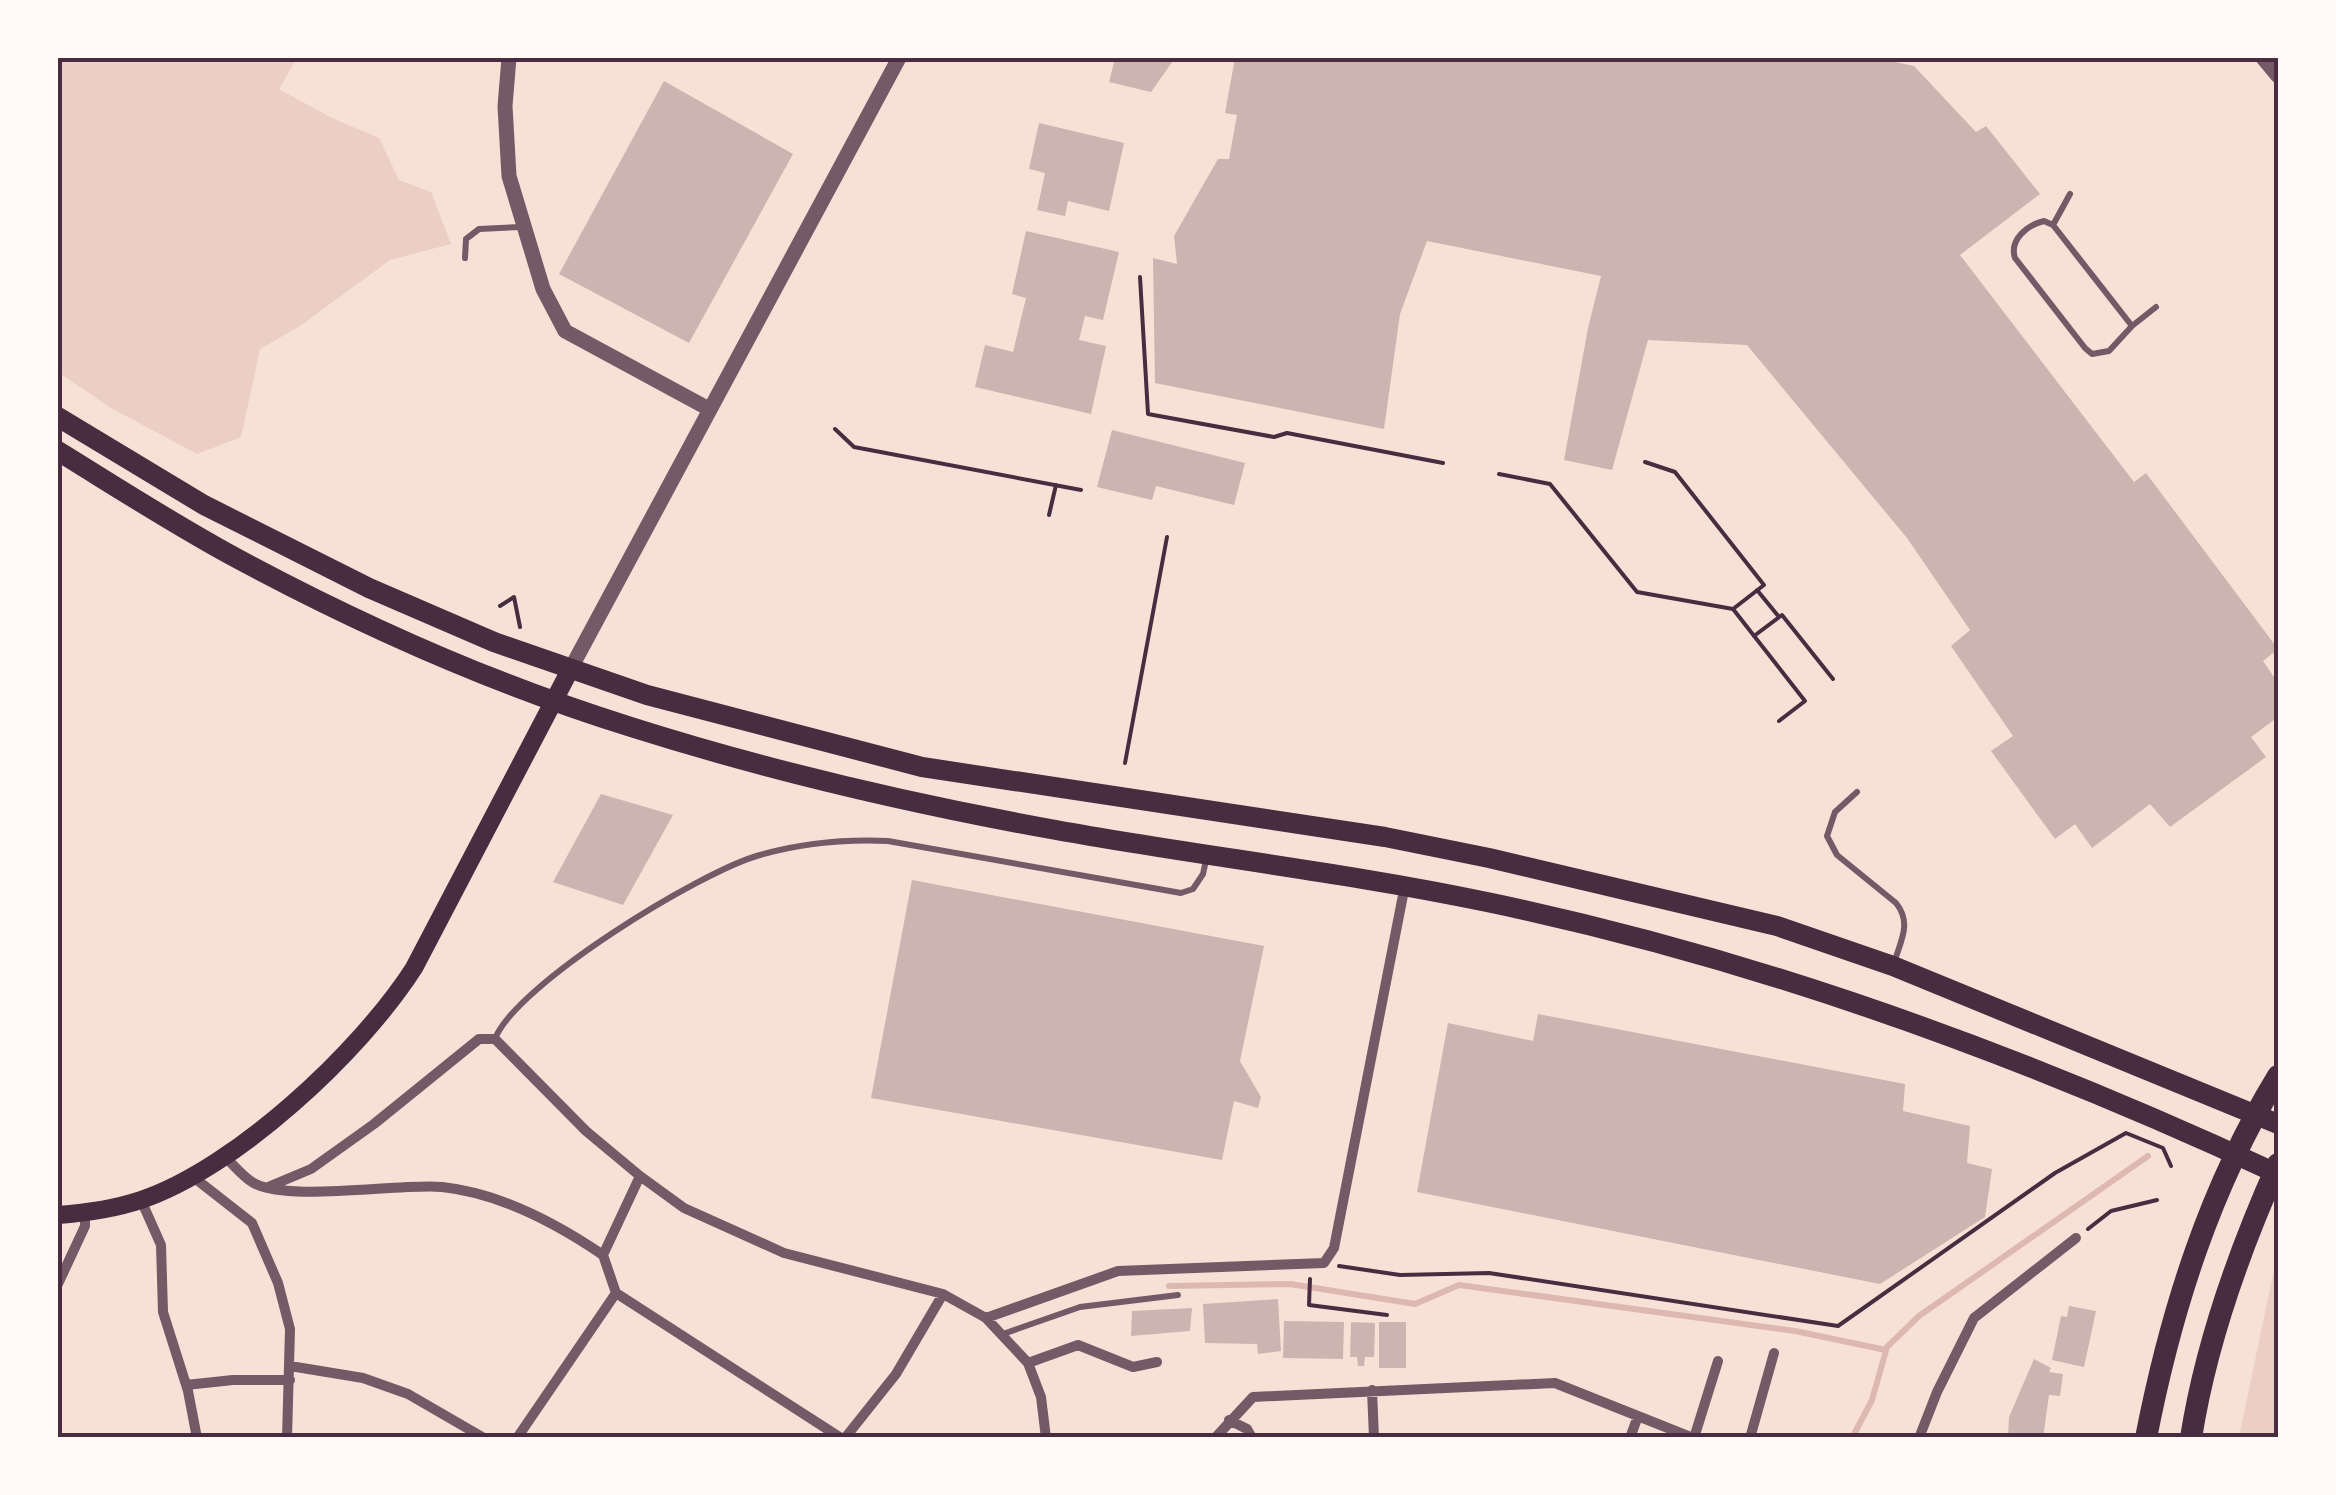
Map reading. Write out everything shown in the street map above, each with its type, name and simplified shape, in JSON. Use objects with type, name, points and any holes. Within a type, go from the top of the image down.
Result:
[{"type":"highway","points":[[2146,1438],[2172,1321],[2204,1227],[2233,1154],[2278,1076]]},
{"type":"highway","points":[[2191,1438],[2214,1334],[2249,1230],[2277,1170]]},
{"type":"main road","points":[[58,416],[233,520],[342,576],[478,636],[647,695],[922,767],[1385,837],[1777,926],[1893,966],[2278,1124]]},
{"type":"main road","points":[[58,451],[237,559],[325,605],[466,666],[634,728],[806,778],[1059,830],[1405,885],[1630,934],[1824,991],[1974,1045],[2277,1170]]},
{"type":"main road","points":[[58,1215],[85,1214],[141,1200],[224,1156],[328,1070],[392,1002],[414,968],[570,670]]},
{"type":"street","points":[[509,58],[505,106],[508,176],[544,289],[566,331],[709,410]]},
{"type":"street","points":[[570,670],[899,58]]},
{"type":"street","points":[[2263,58],[2278,76]]},
{"type":"street","points":[[986,1318],[1118,1271],[1324,1263],[1334,1248],[1405,885]]},
{"type":"street","points":[[268,1187],[311,1169],[374,1124],[478,1039],[494,1039],[562,1109],[684,1208],[784,1253],[943,1294],[986,1318],[1028,1363],[1040,1397],[1046,1438]]},
{"type":"street","points":[[224,1156],[253,1184],[268,1187],[318,1191],[440,1187],[475,1193],[524,1210],[603,1255],[616,1292],[843,1438],[896,1374],[943,1294]]},
{"type":"street","points":[[192,1176],[252,1223],[278,1283],[290,1329],[287,1438]]},
{"type":"street","points":[[603,1255],[640,1176]]},
{"type":"street","points":[[141,1200],[161,1245],[163,1312],[186,1385],[197,1438]]},
{"type":"street","points":[[58,1284],[85,1226],[85,1214]]},
{"type":"street","points":[[1919,1438],[1974,1318],[2076,1238]]},
{"type":"street","points":[[517,1438],[616,1292]]},
{"type":"street","points":[[1028,1363],[1078,1346],[1133,1366],[1157,1362]]},
{"type":"street","points":[[1750,1438],[1774,1353]]},
{"type":"street","points":[[1215,1438],[1253,1397],[1554,1383],[1693,1438],[1718,1362]]},
{"type":"street","points":[[290,1366],[363,1378],[408,1394],[484,1438]]},
{"type":"street","points":[[186,1385],[290,1380]]},
{"type":"street","points":[[1372,1390],[1374,1438]]},
{"type":"street","points":[[1630,1438],[1638,1416]]},
{"type":"street","points":[[1229,1420],[1247,1429],[1252,1438]]},
{"type":"lane","points":[[2053,226],[2070,194]]},
{"type":"lane","points":[[2132,326],[2053,226],[2044,221],[2020,234],[2013,250],[2092,354],[2109,351],[2156,308]]},
{"type":"lane","points":[[465,258],[466,238],[479,229],[522,228]]},
{"type":"lane","points":[[1858,792],[1835,812],[1827,836],[1837,855],[1904,913],[1907,922],[1893,966]]},
{"type":"lane","points":[[494,1039],[501,1022],[573,960],[695,882],[758,855],[850,840],[888,841],[1181,893],[1193,889],[1203,874],[1207,854]]},
{"type":"lane","points":[[1001,1334],[1080,1307],[1178,1295]]},
{"type":"path","points":[[1140,276],[1148,414],[1274,437],[1288,433],[1442,463]]},
{"type":"path","points":[[836,429],[854,447],[1082,490]]},
{"type":"path","points":[[1645,462],[1675,472],[1764,585],[1733,610]]},
{"type":"path","points":[[1499,474],[1550,484],[1638,592],[1733,610],[1804,701],[1779,721]]},
{"type":"path","points":[[1050,515],[1056,485]]},
{"type":"path","points":[[1125,763],[1167,536]]},
{"type":"path","points":[[1757,590],[1778,617]]},
{"type":"path","points":[[500,606],[514,597],[520,627]]},
{"type":"path","points":[[1754,636],[1782,615],[1834,679]]},
{"type":"path","points":[[1324,1263],[1400,1275],[1489,1273],[1838,1326],[2054,1173],[2126,1133],[2163,1148],[2171,1166]]},
{"type":"path","points":[[2076,1238],[2110,1211],[2157,1200]]},
{"type":"path","points":[[1311,1272],[1309,1305],[1388,1315]]},
{"type":"shaded area","points":[[58,58],[297,58],[279,89],[379,138],[399,180],[431,192],[451,244],[390,260],[300,326],[260,349],[241,437],[197,454],[111,408],[58,372]]},
{"type":"shaded area","points":[[2278,1272],[2278,1437],[2239,1437],[2273,1274]]},
{"type":"building","points":[[1115,58],[1175,58],[1151,92],[1109,82]]},
{"type":"building","points":[[1235,58],[1876,58],[1914,66],[1976,132],[1986,126],[2040,194],[1960,255],[2134,482],[2146,473],[2278,649],[2263,661],[2278,683],[2278,717],[2251,737],[2266,757],[2170,827],[2150,804],[2092,848],[2075,824],[2055,839],[1991,751],[2013,736],[1951,646],[1970,630],[1907,538],[1747,345],[1648,340],[1612,470],[1564,460],[1601,276],[1427,241],[1400,314],[1384,429],[1155,383],[1153,258],[1177,264],[1174,236],[1218,159],[1229,159],[1237,115],[1225,113]]},
{"type":"building","points":[[664,81],[793,154],[689,343],[559,274]]},
{"type":"building","points":[[1039,123],[1124,143],[1109,211],[1068,201],[1065,216],[1037,210],[1045,173],[1029,169]]},
{"type":"building","points":[[1026,231],[1119,252],[1103,320],[1085,316],[1079,340],[1106,346],[1091,414],[975,387],[985,345],[1013,352],[1026,298],[1012,294]]},
{"type":"building","points":[[1112,430],[1245,463],[1234,505],[1156,486],[1152,500],[1097,487]]},
{"type":"building","points":[[601,794],[673,815],[623,905],[553,882]]},
{"type":"building","points":[[912,880],[1264,946],[1240,1061],[1261,1097],[1258,1108],[1234,1101],[1222,1160],[871,1098]]},
{"type":"building","points":[[1538,1014],[1905,1084],[1903,1111],[1970,1126],[1967,1163],[1992,1169],[1985,1217],[1880,1284],[1417,1192],[1448,1023],[1533,1041]]},
{"type":"building","points":[[1278,1299],[1281,1351],[1258,1354],[1257,1344],[1205,1343],[1203,1304]]},
{"type":"building","points":[[2069,1306],[2096,1311],[2084,1367],[2052,1360],[2061,1316],[2067,1317]]},
{"type":"building","points":[[1192,1308],[1190,1331],[1131,1336],[1132,1311]]},
{"type":"building","points":[[1284,1321],[1344,1322],[1343,1359],[1283,1358]]},
{"type":"building","points":[[1351,1322],[1375,1323],[1374,1357],[1365,1357],[1364,1366],[1358,1366],[1357,1357],[1350,1357]]},
{"type":"building","points":[[1379,1322],[1406,1322],[1406,1368],[1379,1368]]},
{"type":"building","points":[[2034,1359],[2051,1368],[2049,1372],[2063,1374],[2060,1396],[2049,1395],[2043,1438],[2008,1438],[2009,1417]]},
{"type":"waterway","points":[[1852,1438],[1872,1400],[1887,1347],[1919,1316],[2148,1156]]},
{"type":"waterway","points":[[1169,1286],[1290,1284],[1415,1304],[1459,1285],[1795,1331],[1886,1350]]}]
